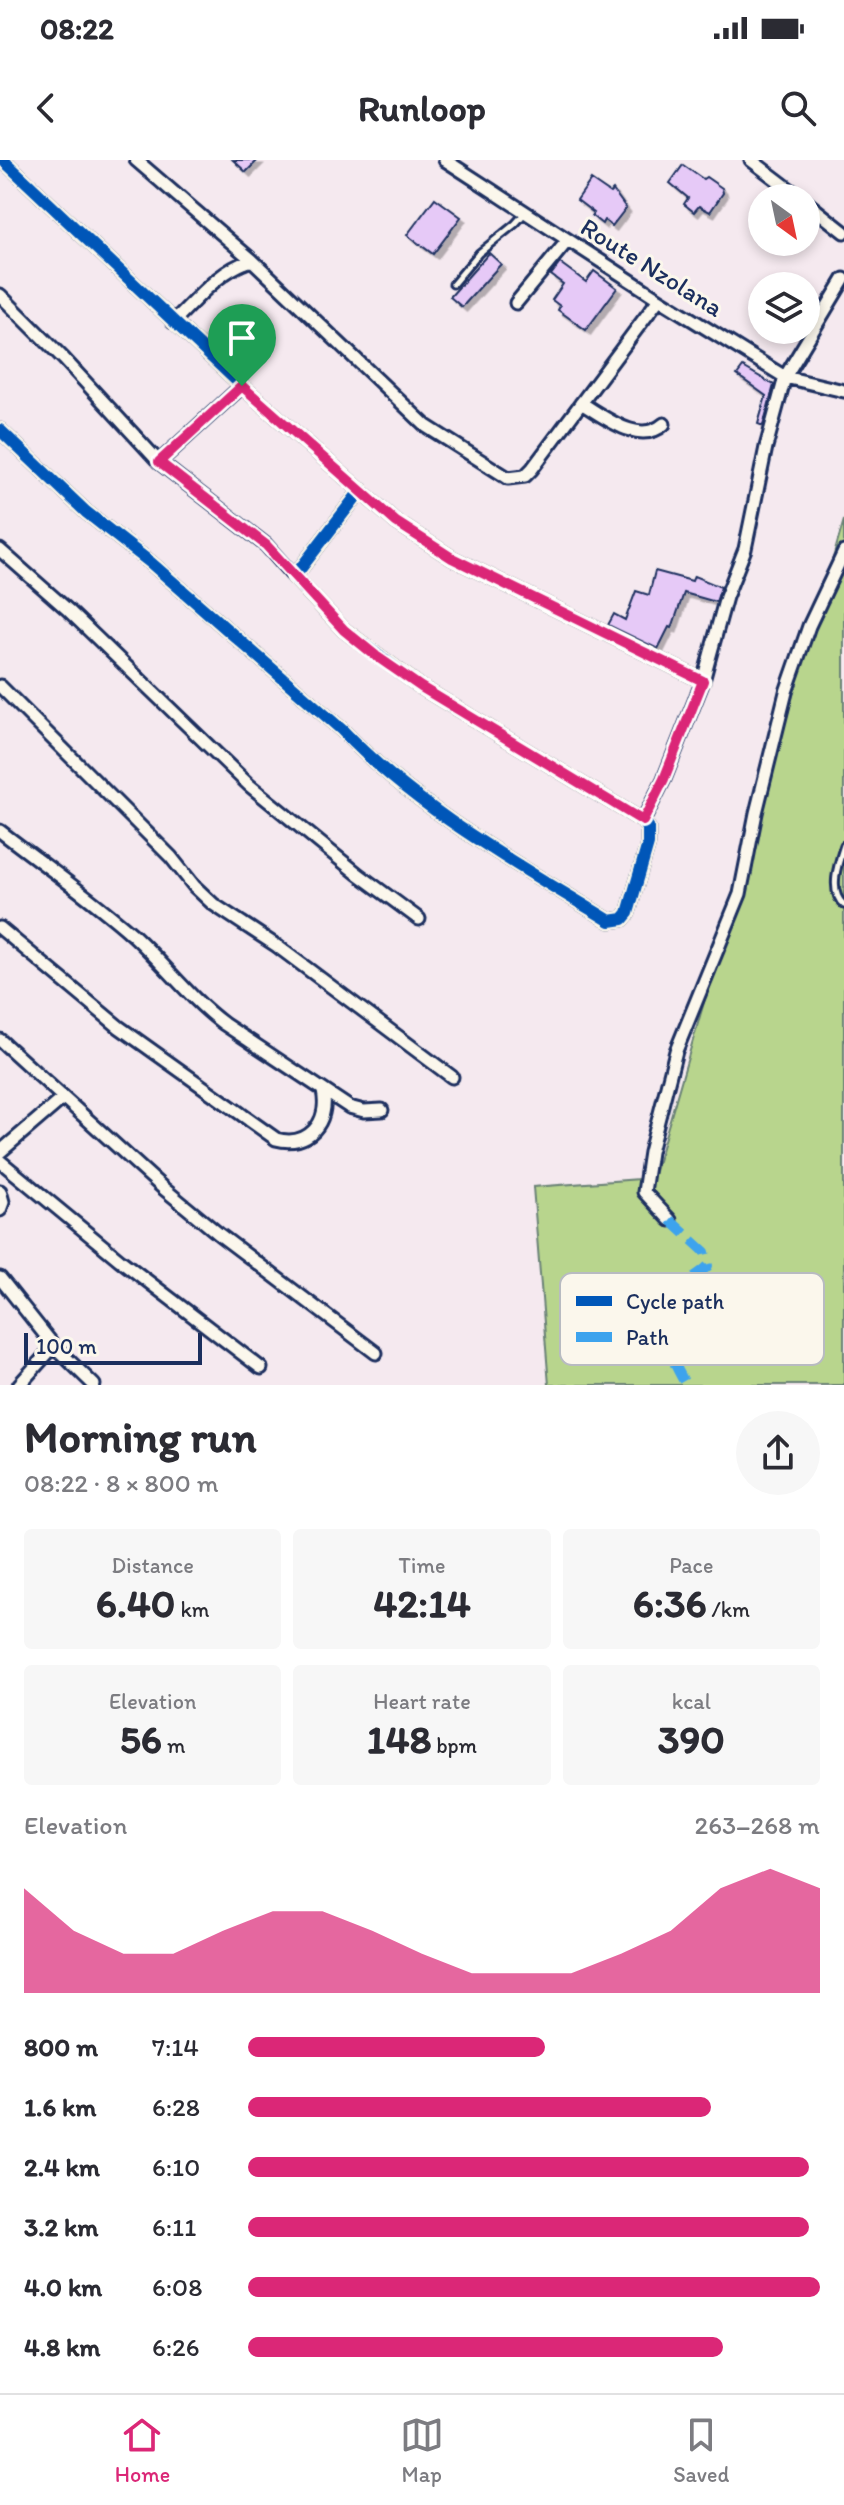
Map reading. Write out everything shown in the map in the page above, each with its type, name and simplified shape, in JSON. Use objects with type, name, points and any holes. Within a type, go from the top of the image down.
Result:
[{"type":"street","points":[[3,160],[242,386],[396,522],[452,558],[703,681]]},
{"type":"street","name":"Route Nzolana","points":[[445,160],[785,377],[844,391]]},
{"type":"street","points":[[751,160],[783,184]]},
{"type":"street","points":[[141,161],[252,260],[426,426],[508,478],[518,479],[532,469],[659,299]]},
{"type":"street","points":[[820,213],[844,232]]},
{"type":"street","points":[[516,303],[568,240]]},
{"type":"street","points":[[173,322],[218,278],[252,260]]},
{"type":"street","points":[[643,821],[664,779],[703,681],[726,597],[745,549],[766,447],[785,377],[844,279]]},
{"type":"street","points":[[0,295],[159,462],[266,545],[344,630],[387,664],[455,708],[643,821],[649,836],[628,913],[618,922],[610,921],[439,813],[366,755],[221,622],[86,512],[0,430]]},
{"type":"street","points":[[159,462],[242,386]]},
{"type":"street","points":[[581,403],[623,427],[643,433],[655,432],[664,424]]},
{"type":"street","points":[[294,577],[361,490]]},
{"type":"street","points":[[0,550],[68,610],[249,785],[358,874],[419,919]]},
{"type":"street","points":[[670,1220],[644,1192],[650,1152],[676,1051],[740,894],[786,692],[809,626],[844,552]]},
{"type":"street","points":[[0,686],[171,857],[213,904],[277,946],[452,1077]]},
{"type":"street","points":[[0,831],[129,931],[206,1010],[349,1107],[364,1111],[382,1110]]},
{"type":"street","points":[[0,928],[119,1027],[276,1139],[298,1141],[319,1127],[326,1103],[323,1091]]},
{"type":"street","points":[[0,1040],[163,1188],[376,1353]]},
{"type":"street","points":[[0,1152],[63,1098]]},
{"type":"street","points":[[0,1161],[120,1260],[261,1368]]},
{"type":"street","points":[[0,1191],[3,1202],[0,1210]]},
{"type":"street","points":[[0,1278],[54,1346],[94,1385]]},
{"type":"street","points":[[19,1385],[54,1346]]},
{"type":"lane","points":[[453,284],[479,253],[525,212]]},
{"type":"lane","points":[[844,845],[835,891],[839,902],[844,905]]},
{"type":"green space","points":[[844,520],[844,1385],[549,1385],[533,1187],[653,1178]]},
{"type":"building","points":[[233,160],[258,160],[246,172]]},
{"type":"building","points":[[683,165],[722,188],[723,193],[710,212],[699,206],[694,212],[684,204],[688,198],[670,183]]},
{"type":"building","points":[[591,180],[610,193],[613,190],[626,208],[612,226],[604,220],[602,224],[577,200]]},
{"type":"building","points":[[435,198],[461,217],[433,254],[407,235]]},
{"type":"building","points":[[489,253],[501,264],[462,307],[450,297]]},
{"type":"building","points":[[560,263],[586,282],[594,271],[617,288],[586,330],[558,310],[560,306],[552,300],[563,284],[551,275]]},
{"type":"building","points":[[743,367],[774,385],[763,426],[758,424],[766,396],[737,375]]},
{"type":"building","points":[[655,571],[692,581],[694,576],[721,587],[716,602],[684,593],[672,628],[669,627],[658,649],[608,625],[614,614],[625,620],[636,591],[649,595]]},
{"type":"marked path","points":[[670,1220],[705,1252],[708,1266],[700,1273]]},
{"type":"marked path","points":[[676,1365],[686,1385]]},
{"type":"cycle path","points":[[3,160],[242,386],[396,522],[452,558],[703,681]]},
{"type":"cycle path","points":[[0,430],[86,512],[151,563],[403,786],[470,834],[610,921],[623,919],[628,913],[648,844],[648,828],[643,821],[421,687],[344,630],[294,577],[361,490]]},
{"type":"route","points":[[242,386],[396,522],[424,541],[452,558],[703,681],[664,779],[643,821],[421,687],[376,656],[344,630],[305,591],[266,545],[159,462],[242,386]]}]
